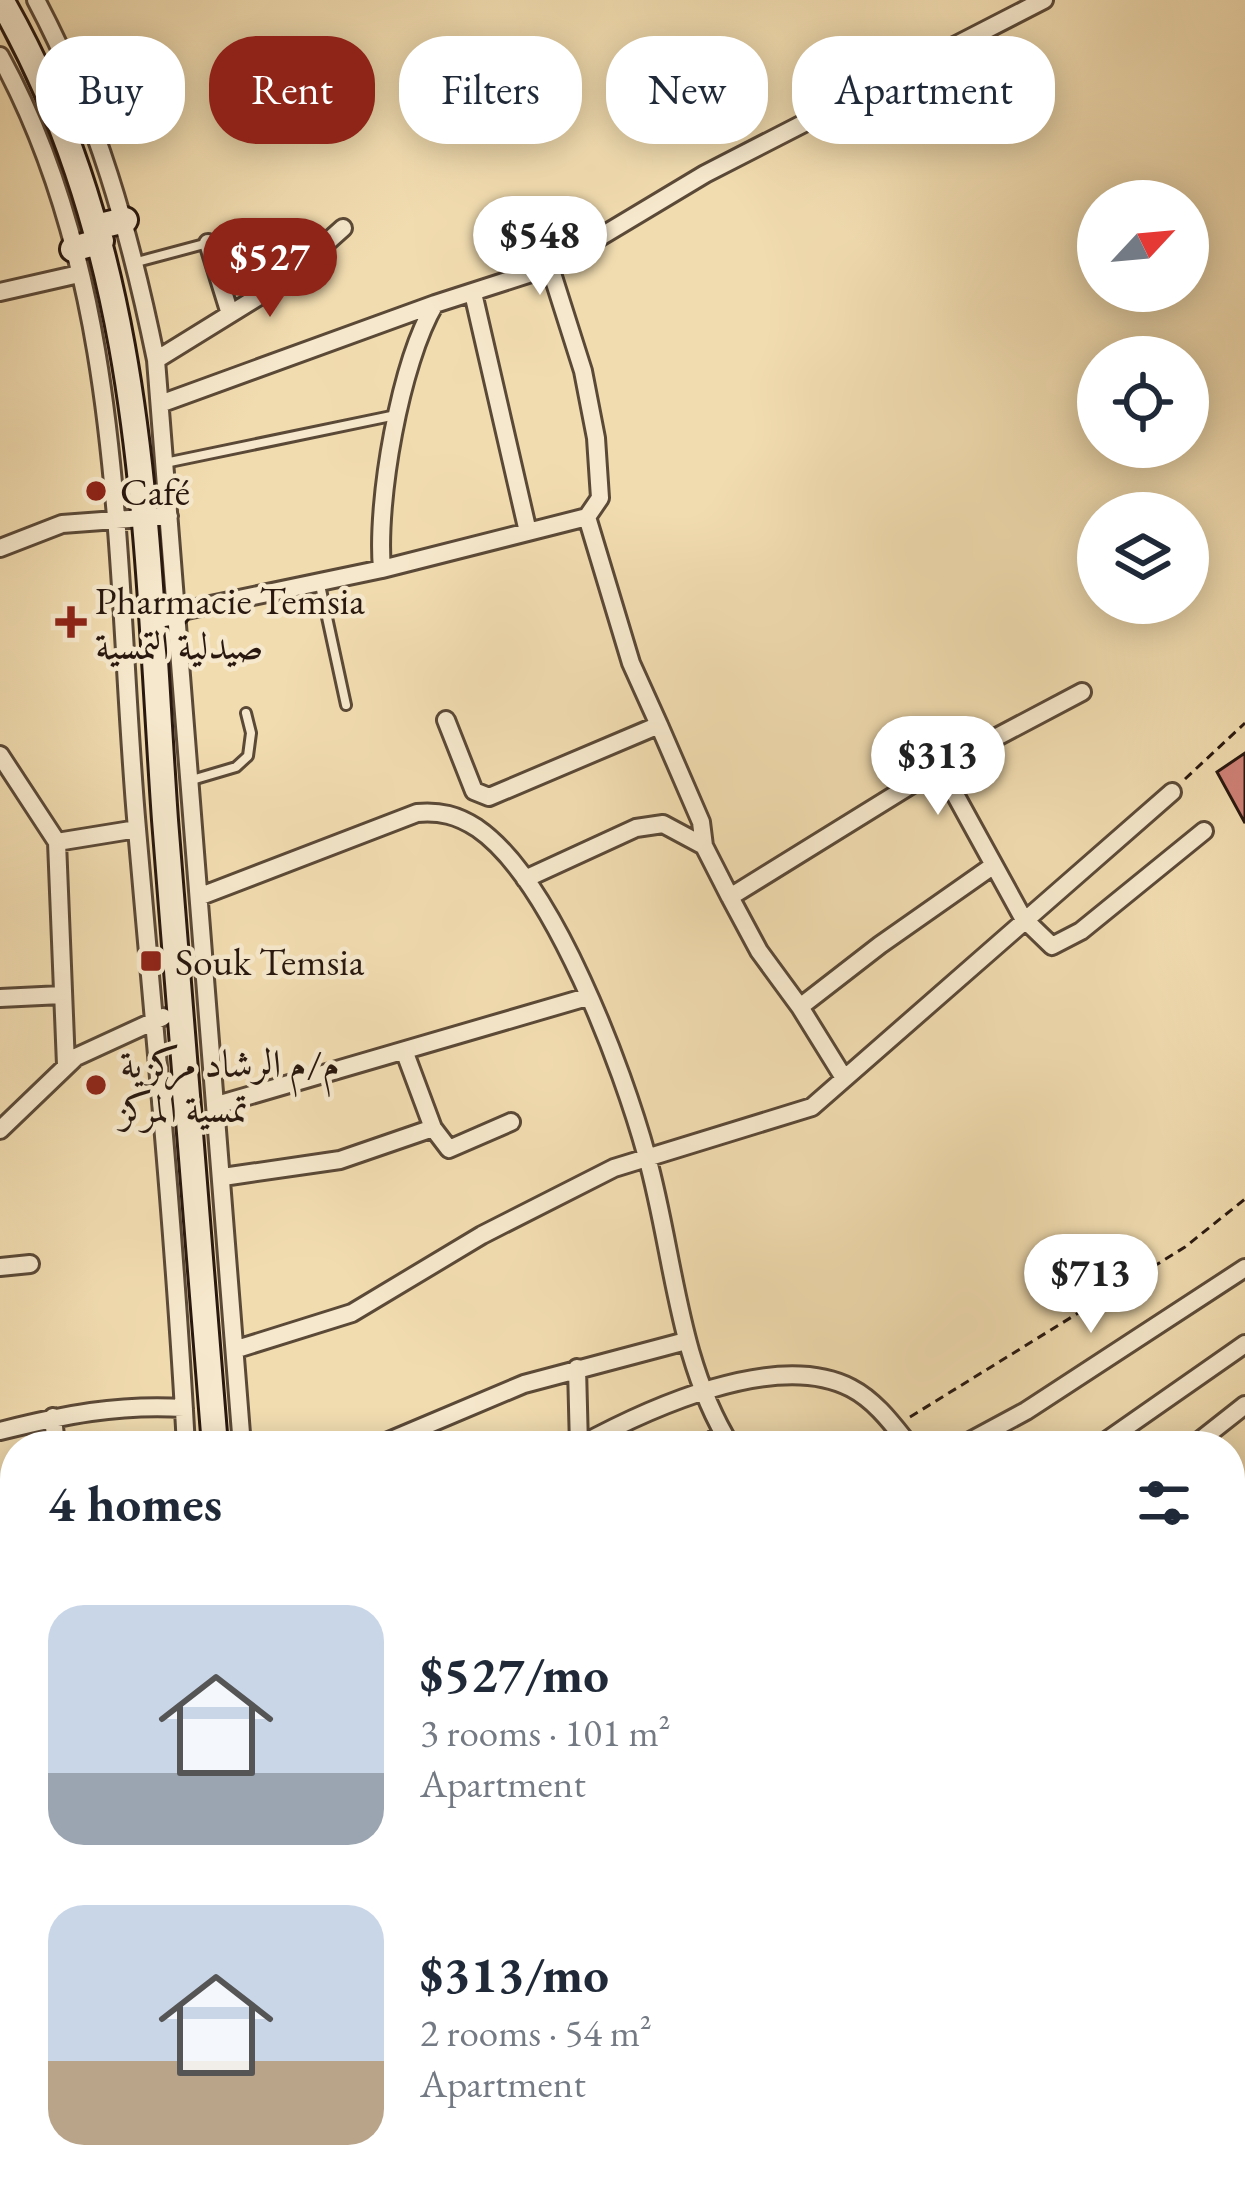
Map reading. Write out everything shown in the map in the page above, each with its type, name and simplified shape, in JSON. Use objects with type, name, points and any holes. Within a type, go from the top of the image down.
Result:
[{"type":"main road","points":[[1,0],[36,68]]},
{"type":"main road","points":[[68,144],[99,234],[157,517],[165,614],[169,862],[214,1431]]},
{"type":"main road","points":[[76,262],[99,234],[125,220]]},
{"type":"main road","points":[[169,862],[197,859]]},
{"type":"main road","points":[[189,1112],[217,1105]]},
{"type":"street","points":[[36,0],[53,36]]},
{"type":"street","points":[[160,404],[550,267],[705,174],[1044,0]]},
{"type":"street","points":[[0,56],[32,122],[76,262],[97,357],[124,616],[185,1431]]},
{"type":"street","points":[[0,548],[43,528],[157,517],[165,464],[156,360],[125,220],[100,144]]},
{"type":"street","points":[[156,360],[316,261],[324,245],[344,228]]},
{"type":"street","points":[[208,243],[230,314]]},
{"type":"street","points":[[0,292],[76,262]]},
{"type":"street","points":[[241,1431],[191,780],[165,614],[320,584],[587,517],[600,498],[596,438],[583,371],[550,267]]},
{"type":"street","points":[[473,293],[528,532]]},
{"type":"street","points":[[382,569],[379,541],[398,415],[422,331],[435,304]]},
{"type":"street","points":[[587,517],[631,663],[701,822],[704,845],[759,951],[844,1078]]},
{"type":"street","points":[[730,897],[940,766],[1082,692]]},
{"type":"street","points":[[446,720],[474,790],[489,797],[658,725]]},
{"type":"street","points":[[0,755],[6,776],[58,842],[66,1065]]},
{"type":"street","points":[[940,766],[1023,918],[1052,946],[1067,941],[1204,831]]},
{"type":"street","points":[[237,1349],[352,1313],[482,1235],[647,1155],[812,1107],[1172,791]]},
{"type":"street","points":[[201,896],[395,819],[439,811],[479,829],[525,879],[587,997],[647,1155],[686,1341],[722,1431]]},
{"type":"street","points":[[525,879],[653,823],[674,828],[704,845]]},
{"type":"street","points":[[58,842],[137,829]]},
{"type":"street","points":[[800,1007],[994,866]]},
{"type":"street","points":[[0,998],[62,994]]},
{"type":"street","points":[[217,1105],[587,997]]},
{"type":"street","points":[[0,1130],[66,1065],[94,1046],[181,1010]]},
{"type":"street","points":[[405,1053],[434,1128],[449,1149],[512,1122]]},
{"type":"street","points":[[223,1177],[340,1160],[434,1128]]},
{"type":"street","points":[[0,1267],[30,1264]]},
{"type":"street","points":[[989,1431],[1245,1268]]},
{"type":"street","points":[[413,1431],[524,1384],[686,1341]]},
{"type":"street","points":[[1121,1431],[1245,1344]]},
{"type":"street","points":[[577,1368],[579,1431]]},
{"type":"street","points":[[610,1431],[702,1391],[774,1377],[813,1377],[855,1390],[873,1402],[898,1431]]},
{"type":"street","points":[[0,1431],[129,1405],[184,1408]]},
{"type":"street","points":[[1212,1431],[1245,1405]]},
{"type":"street","points":[[53,1417],[54,1431]]},
{"type":"lane","points":[[136,263],[208,243],[291,232],[324,245]]},
{"type":"lane","points":[[165,464],[398,415]]},
{"type":"lane","points":[[320,584],[346,705]]},
{"type":"lane","points":[[191,780],[236,767],[248,756],[251,733],[246,713]]},
{"type":"path","points":[[1172,791],[1245,723]]},
{"type":"path","points":[[895,1427],[1185,1247],[1245,1199]]},
{"type":"building","points":[[1245,753],[1245,823],[1217,772]]},
{"type":"place","name":"Café","points":[[96,491]]},
{"type":"place","name":"Pharmacie Temsia صيدلية التمسية","points":[[71,622]]},
{"type":"place","name":"Souk Temsia","points":[[151,961]]},
{"type":"place","name":"م/م الرشاد مركزية تمسية المركز","points":[[96,1085]]}]
